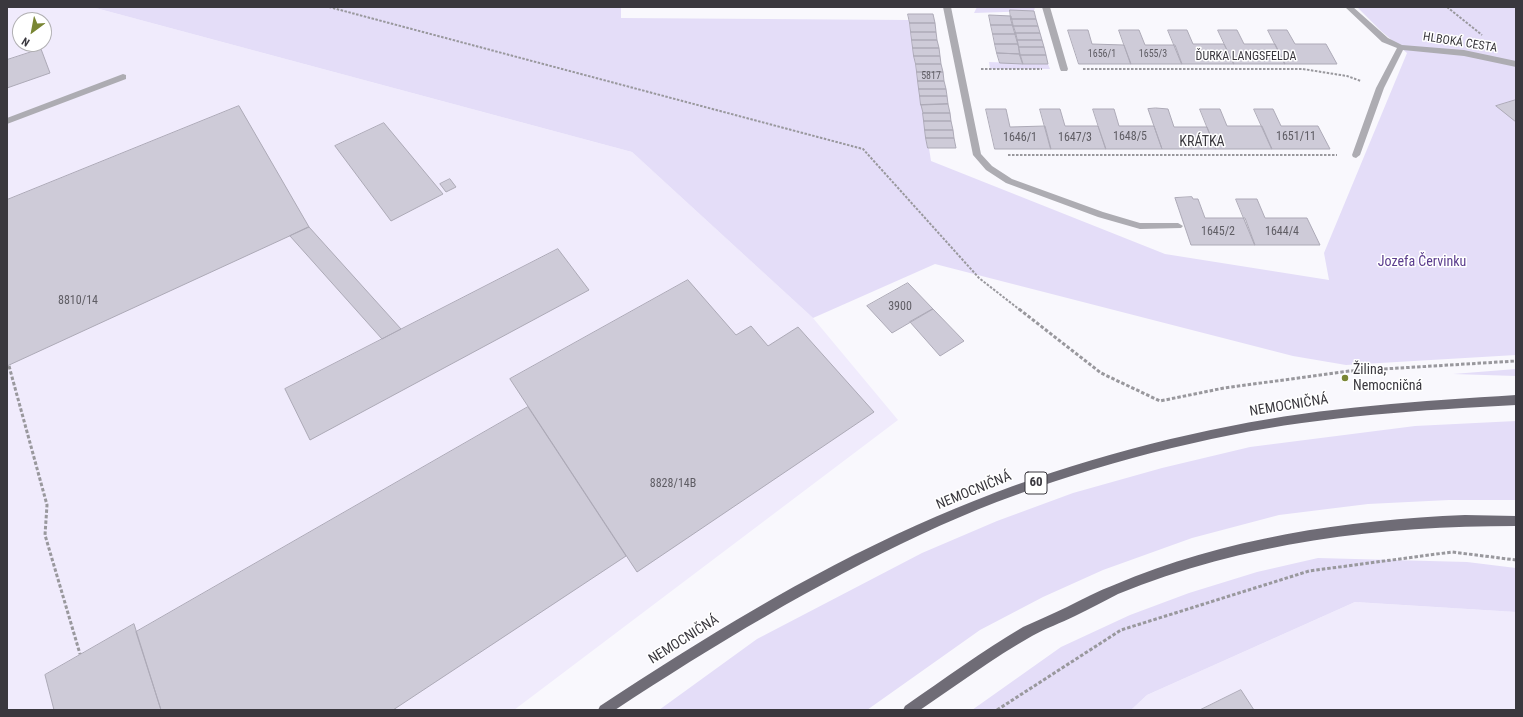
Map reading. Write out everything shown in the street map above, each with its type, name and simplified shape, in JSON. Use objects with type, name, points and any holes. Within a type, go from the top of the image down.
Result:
[{"type":"main road","name":"NEMOCNIČNÁ","points":[[604,710],[684,657],[791,594],[850,563],[924,528],[1034,484],[1123,456],[1229,430],[1338,413],[1435,404],[1516,400]]},
{"type":"main road","points":[[910,710],[978,662],[1029,631],[1117,590],[1203,560],[1283,540],[1356,529],[1429,521],[1516,521]]},
{"type":"street","points":[[947,7],[977,155],[989,168],[1009,181],[1101,215],[1140,226],[1178,226]]},
{"type":"street","points":[[1046,7],[1064,69]]},
{"type":"street","points":[[1349,7],[1385,40],[1401,47],[1380,88],[1356,155]]},
{"type":"street","name":"HLBOKÁ CESTA","points":[[1401,47],[1464,53],[1516,64]]},
{"type":"street","points":[[7,121],[123,77]]},
{"type":"path","points":[[329,7],[863,149],[979,278],[1101,373],[1160,401],[1224,388],[1350,371],[1516,361]]},
{"type":"path","name":"ĎURKA LANGSFELDA","points":[[959,70],[1302,69],[1347,76],[1380,88]]},
{"type":"path","name":"KRÁTKA","points":[[977,155],[1356,155]]},
{"type":"path","points":[[9,366],[47,505],[45,535],[80,654]]},
{"type":"path","points":[[997,710],[1121,630],[1309,571],[1452,552],[1516,560]]},
{"type":"shaded area","points":[[7,7],[92,7],[632,152],[813,318],[898,420],[514,710],[7,710]]},
{"type":"shaded area","points":[[1355,602],[1516,612],[1516,710],[1131,710],[1147,695]]},
{"type":"green space","name":"Jozefa Červinku","points":[[92,7],[621,7],[621,18],[909,20],[931,161],[1165,254],[1329,280],[1324,253],[1407,53],[1381,31],[1357,7],[1516,7],[1516,355],[1346,365],[1293,356],[935,264],[813,318],[632,152]]},
{"type":"green space","points":[[977,7],[1035,7],[1034,11],[974,13]]},
{"type":"green space","points":[[989,62],[1048,64],[1050,69],[990,69]]},
{"type":"green space","points":[[1516,369],[1516,376],[1453,374]]},
{"type":"green space","points":[[1516,421],[1516,500],[1449,500],[1368,504],[1279,515],[1192,538],[1103,570],[1043,597],[980,630],[867,710],[659,710],[757,639],[922,553],[997,521],[1073,493],[1162,468],[1250,447],[1415,426]]},
{"type":"green space","points":[[1318,558],[1467,562],[1516,568],[1516,612],[1355,602],[1147,695],[1131,710],[972,710],[1061,647],[1130,615],[1189,593],[1257,572]]},
{"type":"building","points":[[1010,10],[1034,11],[1036,19],[1011,19]]},
{"type":"building","points":[[908,14],[933,14],[935,23],[910,23]]},
{"type":"building","points":[[989,15],[1011,16],[1013,25],[991,25]]},
{"type":"building","points":[[1011,19],[1036,19],[1038,26],[1013,26]]},
{"type":"building","points":[[910,23],[935,23],[936,32],[911,32]]},
{"type":"building","points":[[991,25],[1013,25],[1016,34],[993,34]]},
{"type":"building","points":[[1013,26],[1038,26],[1040,33],[1015,33]]},
{"type":"building","points":[[1068,30],[1088,30],[1092,44],[1124,45],[1131,64],[1079,64]]},
{"type":"building","points":[[1119,30],[1139,30],[1145,45],[1175,45],[1182,64],[1131,64]]},
{"type":"building","points":[[1168,30],[1187,30],[1193,44],[1224,44],[1234,64],[1182,64]]},
{"type":"building","points":[[1218,30],[1237,30],[1244,44],[1275,44],[1285,64],[1234,64]]},
{"type":"building","points":[[1268,30],[1287,30],[1295,44],[1326,44],[1337,64],[1285,64]]},
{"type":"building","points":[[911,32],[936,32],[937,40],[912,40]]},
{"type":"building","points":[[1015,33],[1040,33],[1042,40],[1017,40]]},
{"type":"building","points":[[993,34],[1016,34],[1018,44],[995,44]]},
{"type":"building","points":[[912,40],[937,40],[939,48],[913,48]]},
{"type":"building","points":[[1017,40],[1042,40],[1044,47],[1019,47]]},
{"type":"building","points":[[995,44],[1018,44],[1020,54],[997,53]]},
{"type":"building","points":[[1019,47],[1044,47],[1046,55],[1020,55]]},
{"type":"building","points":[[913,48],[939,48],[940,56],[914,56]]},
{"type":"building","points":[[32,52],[42,52],[50,73],[7,88],[7,60]]},
{"type":"building","points":[[997,53],[1020,54],[1023,64],[1000,63]]},
{"type":"building","points":[[1020,55],[1046,55],[1048,64],[1023,64]]},
{"type":"building","points":[[914,56],[940,56],[941,64],[916,64]]},
{"type":"building","points":[[916,64],[941,64],[943,72],[917,72]]},
{"type":"building","points":[[917,72],[943,72],[944,81],[918,81]]},
{"type":"building","points":[[918,81],[944,81],[946,89],[919,89]]},
{"type":"building","points":[[919,89],[946,89],[947,96],[920,96]]},
{"type":"building","points":[[920,96],[947,96],[948,104],[921,105]]},
{"type":"building","points":[[1516,100],[1516,122],[1496,106]]},
{"type":"building","points":[[948,104],[950,113],[923,113],[921,105]]},
{"type":"building","points":[[239,106],[309,227],[7,366],[7,200]]},
{"type":"building","points":[[986,109],[1006,109],[1010,127],[1045,126],[1051,149],[995,149]]},
{"type":"building","points":[[1040,109],[1060,109],[1065,126],[1098,126],[1106,149],[1051,149]]},
{"type":"building","points":[[1093,109],[1114,109],[1119,126],[1154,126],[1162,149],[1106,149]]},
{"type":"building","points":[[1148,109],[1168,109],[1174,127],[1207,127],[1216,149],[1162,149]]},
{"type":"building","points":[[1200,109],[1220,109],[1227,126],[1262,126],[1272,149],[1216,149]]},
{"type":"building","points":[[1254,109],[1273,109],[1281,126],[1318,126],[1330,149],[1272,149]]},
{"type":"building","points":[[923,113],[950,113],[951,121],[924,121]]},
{"type":"building","points":[[924,121],[951,121],[953,130],[925,130]]},
{"type":"building","points":[[384,123],[443,194],[391,221],[335,146]]},
{"type":"building","points":[[925,130],[953,130],[954,138],[926,138]]},
{"type":"building","points":[[926,138],[954,138],[956,148],[928,148]]},
{"type":"building","points":[[450,179],[456,187],[446,192],[440,184]]},
{"type":"building","points":[[1192,197],[1193,199],[1198,199],[1205,218],[1245,218],[1255,245],[1191,245],[1175,198]]},
{"type":"building","points":[[1236,199],[1257,199],[1265,218],[1307,218],[1320,245],[1255,245]]},
{"type":"building","points":[[309,227],[401,329],[382,339],[290,236]]},
{"type":"building","points":[[558,249],[589,290],[310,440],[285,389]]},
{"type":"building","points":[[688,280],[736,335],[751,326],[768,346],[798,327],[874,412],[637,572],[510,379]]},
{"type":"building","points":[[908,283],[933,309],[892,333],[867,306]]},
{"type":"building","points":[[933,309],[964,341],[940,356],[910,322]]},
{"type":"building","points":[[528,407],[626,556],[393,710],[161,710],[136,632]]},
{"type":"building","points":[[134,624],[161,710],[54,710],[45,675]]},
{"type":"building","points":[[1241,690],[1254,710],[1200,710]]},
{"type":"place","name":"Žilina, Nemocničná","points":[[1345,378]]}]
